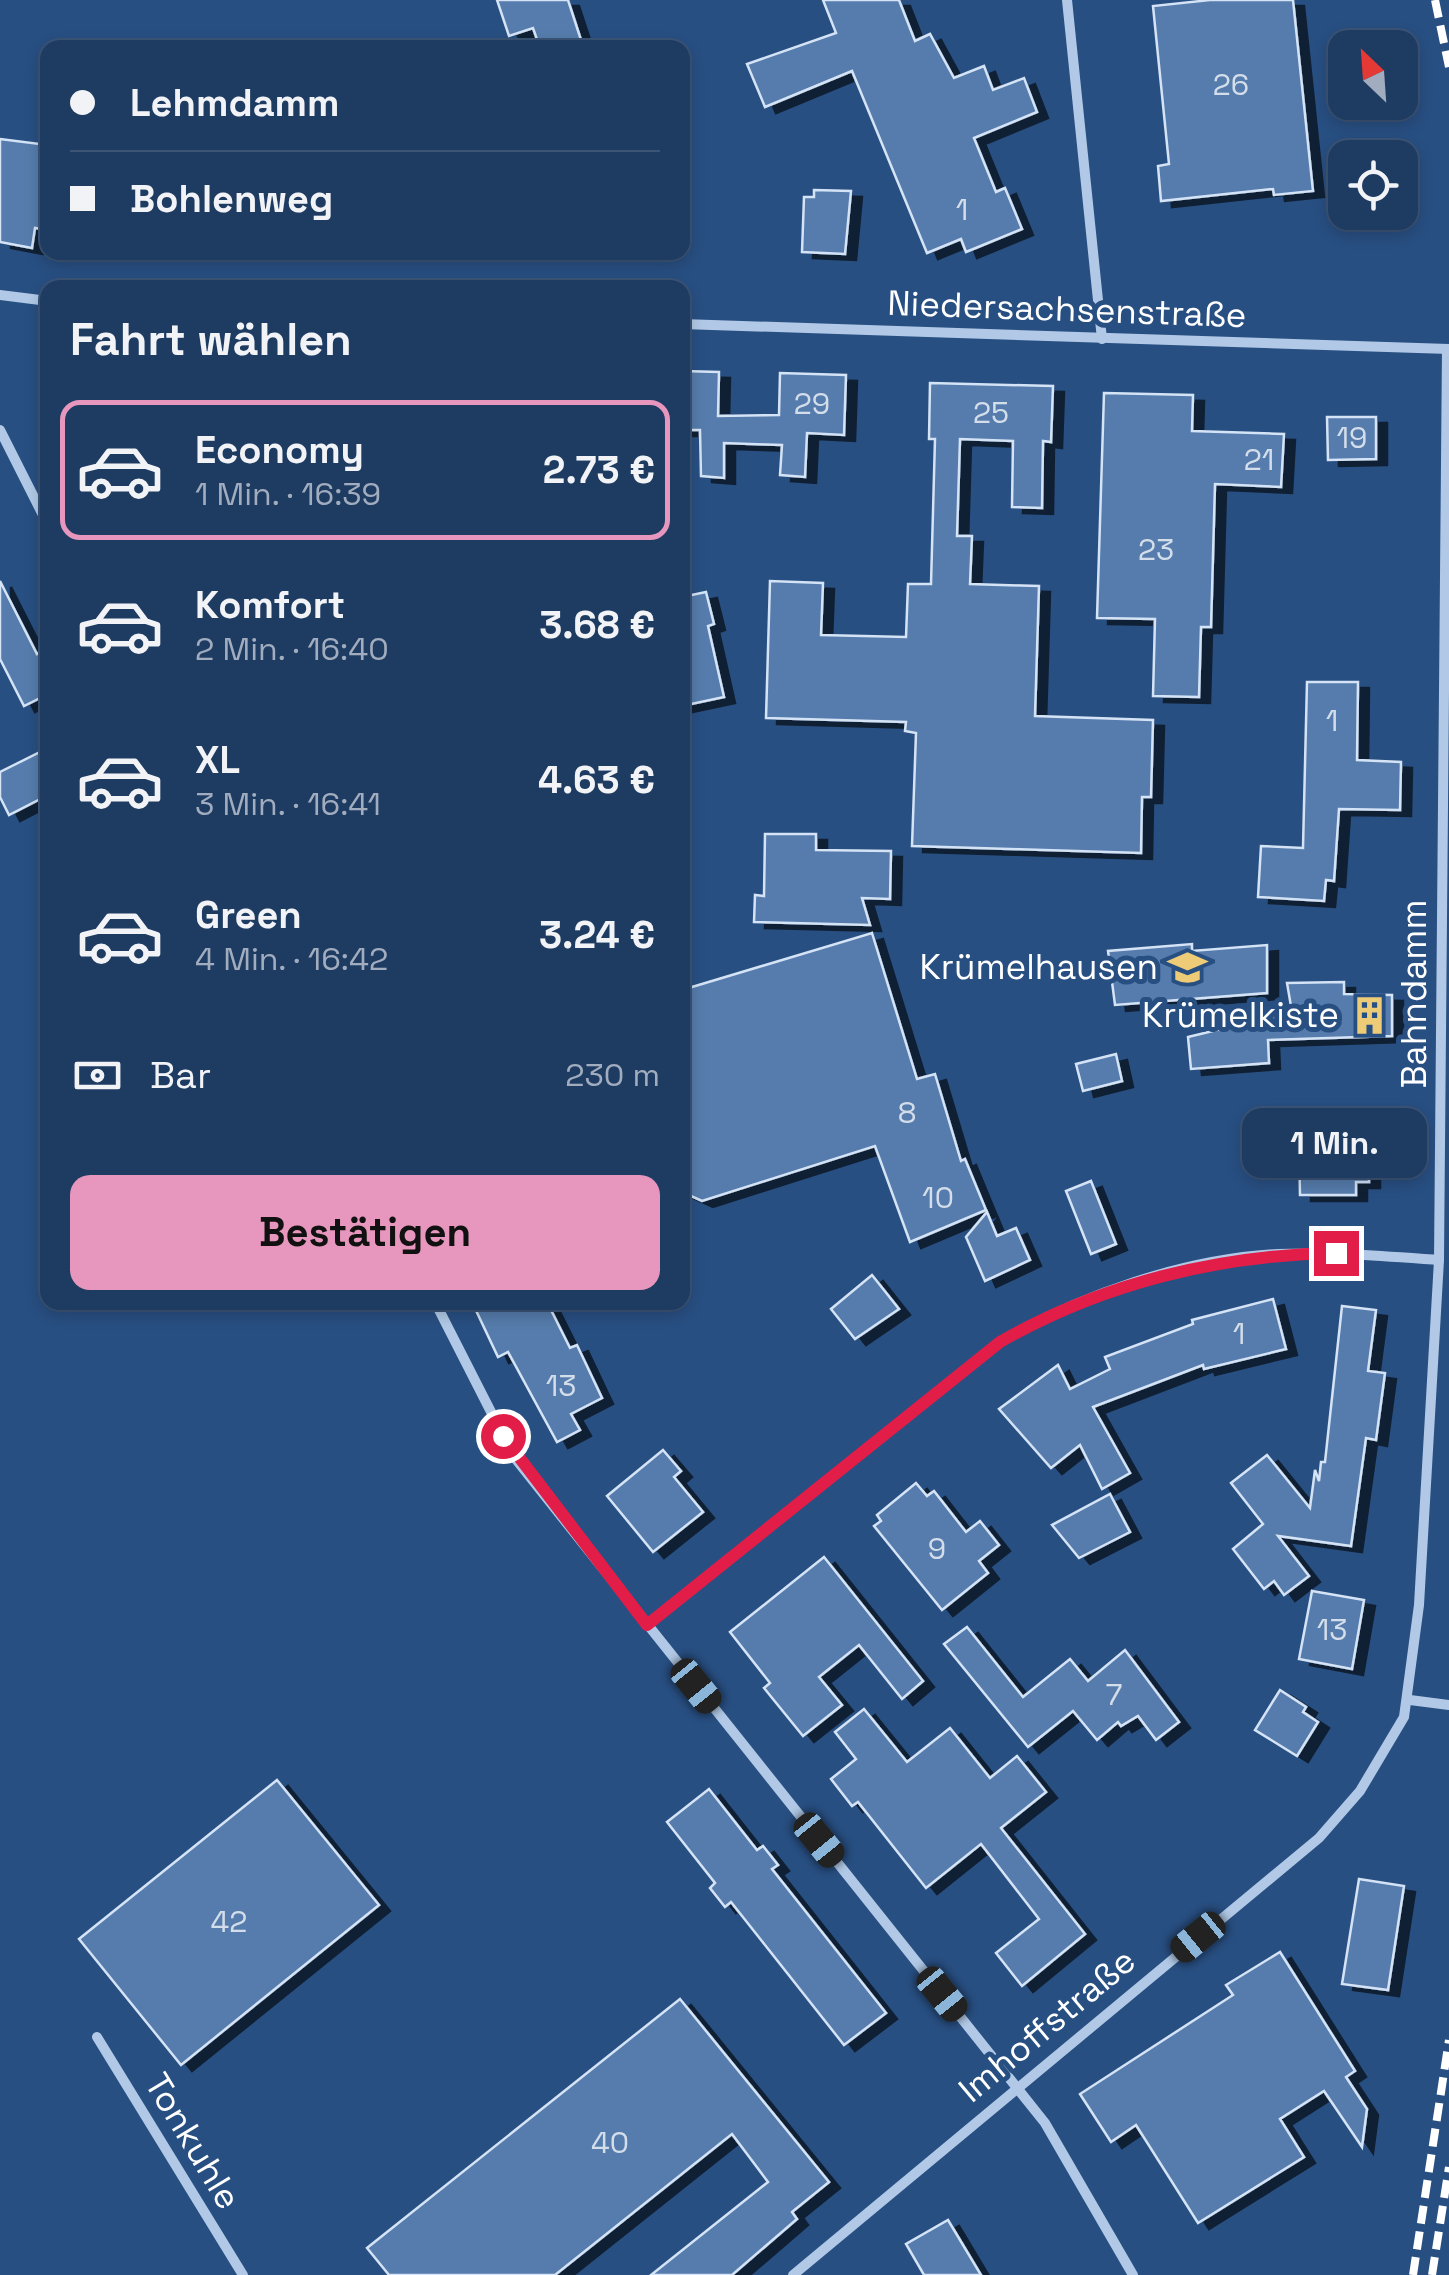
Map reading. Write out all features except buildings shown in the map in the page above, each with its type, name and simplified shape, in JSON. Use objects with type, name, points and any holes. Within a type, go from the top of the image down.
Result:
[{"type":"street","points":[[1066,0],[1102,338]]},
{"type":"street","points":[[0,295],[40,300]]},
{"type":"street","name":"Niedersachsenstraße","points":[[690,324],[1448,349]]},
{"type":"street","name":"Bahndamm","points":[[1410,1700],[1439,1260],[1448,349]]},
{"type":"street","points":[[0,430],[40,510]]},
{"type":"street","points":[[647,1625],[1000,1342],[1035,1322],[1093,1297],[1220,1261],[1336,1253],[1439,1260]]},
{"type":"street","points":[[439,1310],[514,1457],[1045,2123],[1133,2275]]},
{"type":"street","points":[[1410,1700],[1449,1705]]},
{"type":"street","name":"Imhoffstraße","points":[[793,2275],[1318,1838],[1360,1791],[1384,1756],[1410,1700]]},
{"type":"street","name":"Tonkuhle","points":[[97,2036],[243,2275]]},
{"type":"railway","points":[[1435,0],[1449,67]]},
{"type":"railway","points":[[1413,2275],[1449,2040]]},
{"type":"railway","points":[[1432,2275],[1449,2167]]},
{"type":"place","name":"Krümelhausen","points":[[1188,967]]},
{"type":"place","name":"Krümelkiste","points":[[1369,1015]]},
{"type":"route","points":[[503,1436],[514,1457],[647,1625],[1000,1342],[1035,1322],[1093,1297],[1220,1261],[1274,1254],[1336,1253]]}]
